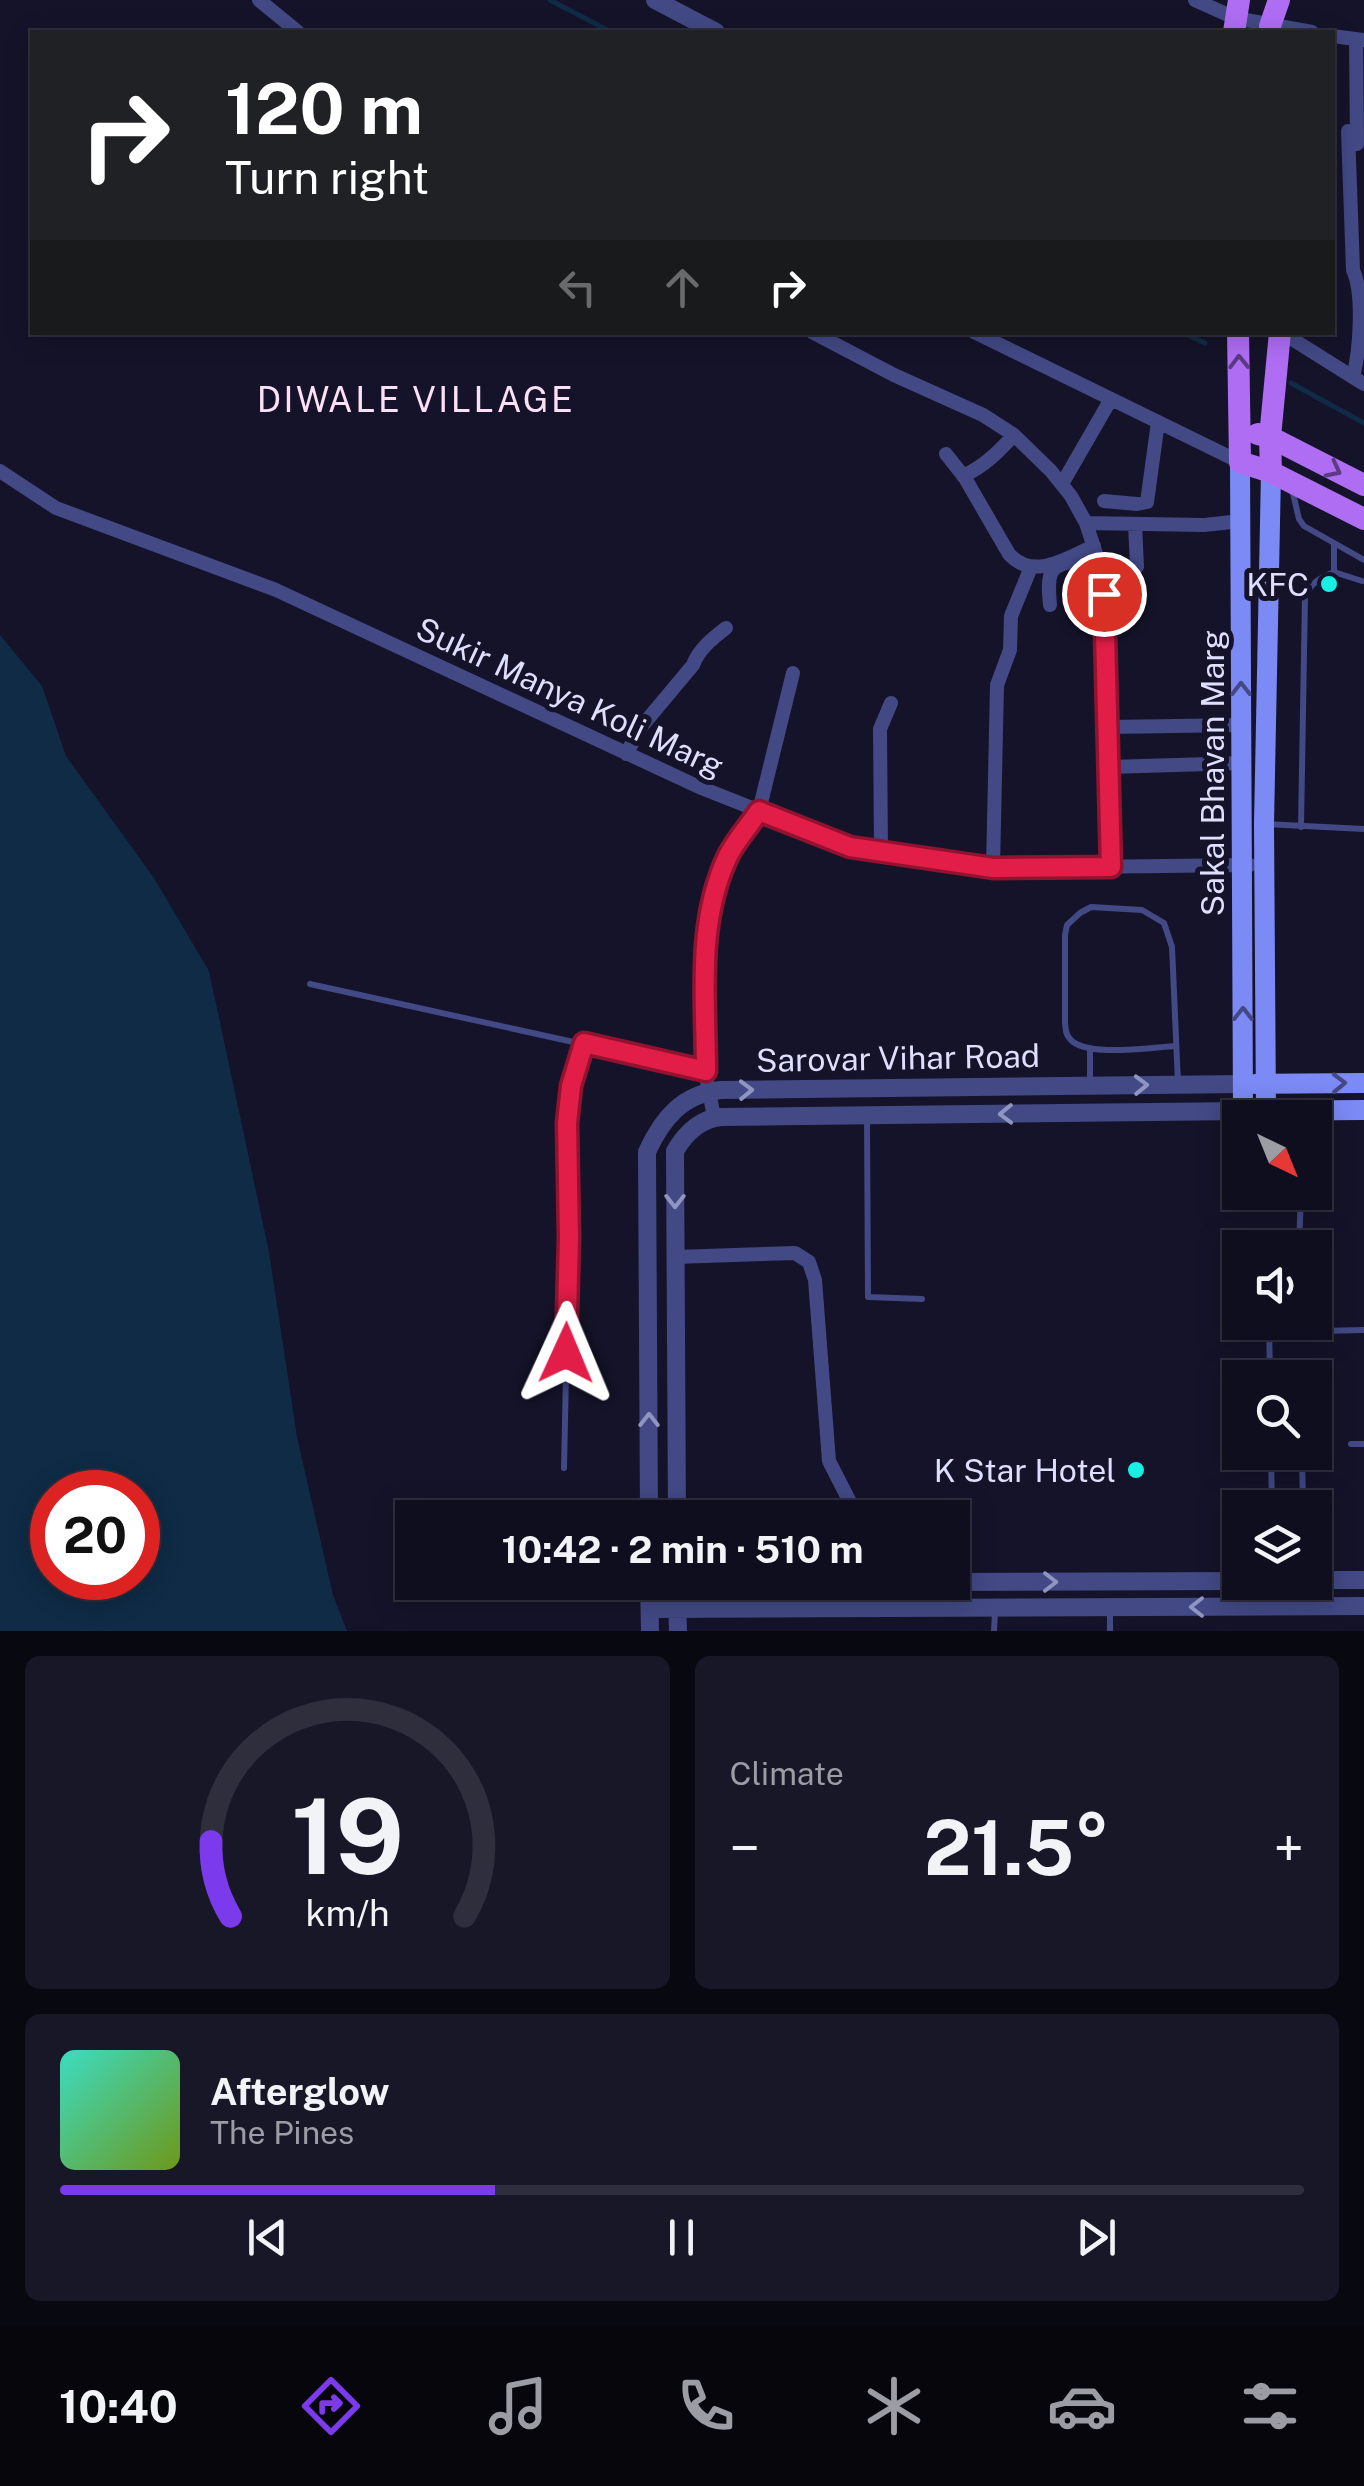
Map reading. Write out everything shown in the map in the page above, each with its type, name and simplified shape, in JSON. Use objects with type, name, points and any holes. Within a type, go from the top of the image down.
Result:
[{"type":"main road","points":[[1270,29],[1279,0]]},
{"type":"main road","points":[[1238,335],[1240,462],[1281,477],[1363,519]]},
{"type":"main road","points":[[1280,335],[1270,437],[1281,477]]},
{"type":"main road","points":[[1240,430],[1270,437],[1364,485]]},
{"type":"main road","name":"Sakal Bhavan Marg","points":[[1240,462],[1244,1100]]},
{"type":"main road","name":"Sakal Bhavan Marg","points":[[1266,1100],[1264,824],[1281,477]]},
{"type":"main road","points":[[1243,1084],[1364,1083]]},
{"type":"main road","points":[[1332,1112],[1364,1110]]},
{"type":"street","points":[[259,0],[296,30]]},
{"type":"street","points":[[654,0],[712,30]]},
{"type":"street","points":[[1195,0],[1270,29]]},
{"type":"street","points":[[1335,36],[1360,40],[1358,240]]},
{"type":"street","points":[[1285,335],[1358,380],[1363,320],[1359,277],[1354,270],[1348,131]]},
{"type":"street","points":[[818,335],[983,415],[1070,481],[1100,566],[1106,617],[1111,867]]},
{"type":"street","points":[[980,335],[1240,462]]},
{"type":"street","points":[[1070,481],[1111,399]]},
{"type":"street","points":[[1118,524],[1107,501],[1147,502],[1158,422]]},
{"type":"street","points":[[964,476],[995,456],[1014,435]]},
{"type":"street","points":[[946,454],[1017,562],[1046,568],[1094,546]]},
{"type":"street","name":"Sukir Manya Koli Marg","points":[[0,471],[56,508],[276,590],[700,788],[850,847],[993,868],[1266,865]]},
{"type":"street","points":[[1086,523],[1204,525],[1241,521]]},
{"type":"street","points":[[1050,605],[1048,580],[1052,570],[1078,560],[1084,561],[1089,569],[1137,567],[1135,524]]},
{"type":"street","points":[[993,868],[998,685],[1010,650],[1011,616],[1031,567]]},
{"type":"street","points":[[626,754],[642,726],[697,655],[726,628]]},
{"type":"street","points":[[677,1500],[674,1152],[699,1124],[714,1117],[706,1071],[706,929],[714,891],[729,853],[759,811],[792,672]]},
{"type":"street","points":[[881,852],[880,729],[892,703]]},
{"type":"street","points":[[1108,731],[1242,728]]},
{"type":"street","points":[[1109,767],[1242,763]]},
{"type":"street","name":"Sarovar Vihar Road","points":[[649,1500],[647,1152],[660,1124],[684,1102],[710,1091],[1243,1084]]},
{"type":"street","name":"Sarovar Vihar Road","points":[[714,1117],[1222,1111]]},
{"type":"street","points":[[675,1257],[795,1252],[809,1262],[815,1280],[828,1461],[849,1500]]},
{"type":"street","points":[[1332,1580],[1364,1580]]},
{"type":"street","points":[[970,1582],[1222,1581]]},
{"type":"street","points":[[650,1600],[650,1631]]},
{"type":"street","points":[[678,1600],[678,1631]]},
{"type":"street","points":[[650,1610],[1364,1606]]},
{"type":"lane","points":[[1281,477],[1304,526],[1364,560]]},
{"type":"lane","points":[[1334,544],[1334,572]]},
{"type":"lane","points":[[1300,827],[1305,596],[1318,579],[1334,572],[1362,581]]},
{"type":"lane","points":[[1264,824],[1364,829]]},
{"type":"lane","points":[[1176,1046],[1090,1050],[1071,1040],[1066,1033],[1065,935],[1067,926],[1080,913],[1091,908],[1142,910],[1164,923],[1172,948],[1178,1085]]},
{"type":"lane","points":[[310,984],[706,1071]]},
{"type":"lane","points":[[564,1468],[567,1123],[571,1086],[584,1043]]},
{"type":"lane","points":[[1090,1050],[1090,1086]]},
{"type":"lane","points":[[867,1116],[868,1298],[922,1299]]},
{"type":"lane","points":[[1332,1331],[1364,1330]]},
{"type":"lane","points":[[1352,1444],[1364,1444]]},
{"type":"lane","points":[[1273,1600],[1273,1606]]},
{"type":"lane","points":[[1110,1607],[1110,1631]]},
{"type":"lane","points":[[994,1631],[995,1608]]},
{"type":"water","points":[[0,635],[42,686],[66,756],[154,878],[209,971],[269,1252],[297,1437],[333,1595],[347,1631],[0,1631]]},
{"type":"waterway","points":[[550,0],[607,30]]},
{"type":"waterway","points":[[1188,335],[1205,343]]},
{"type":"waterway","points":[[1291,383],[1364,423]]},
{"type":"place","name":"KFC","points":[[1329,584]]},
{"type":"place","name":"K Star Hotel","points":[[1136,1470]]},
{"type":"district","name":"DIWALE VILLAGE","points":[[416,399]]},
{"type":"route","points":[[566,1353],[567,1123],[571,1086],[584,1043],[706,1071],[706,929],[714,891],[729,853],[759,811],[850,847],[993,868],[1111,867],[1104,594]]}]
